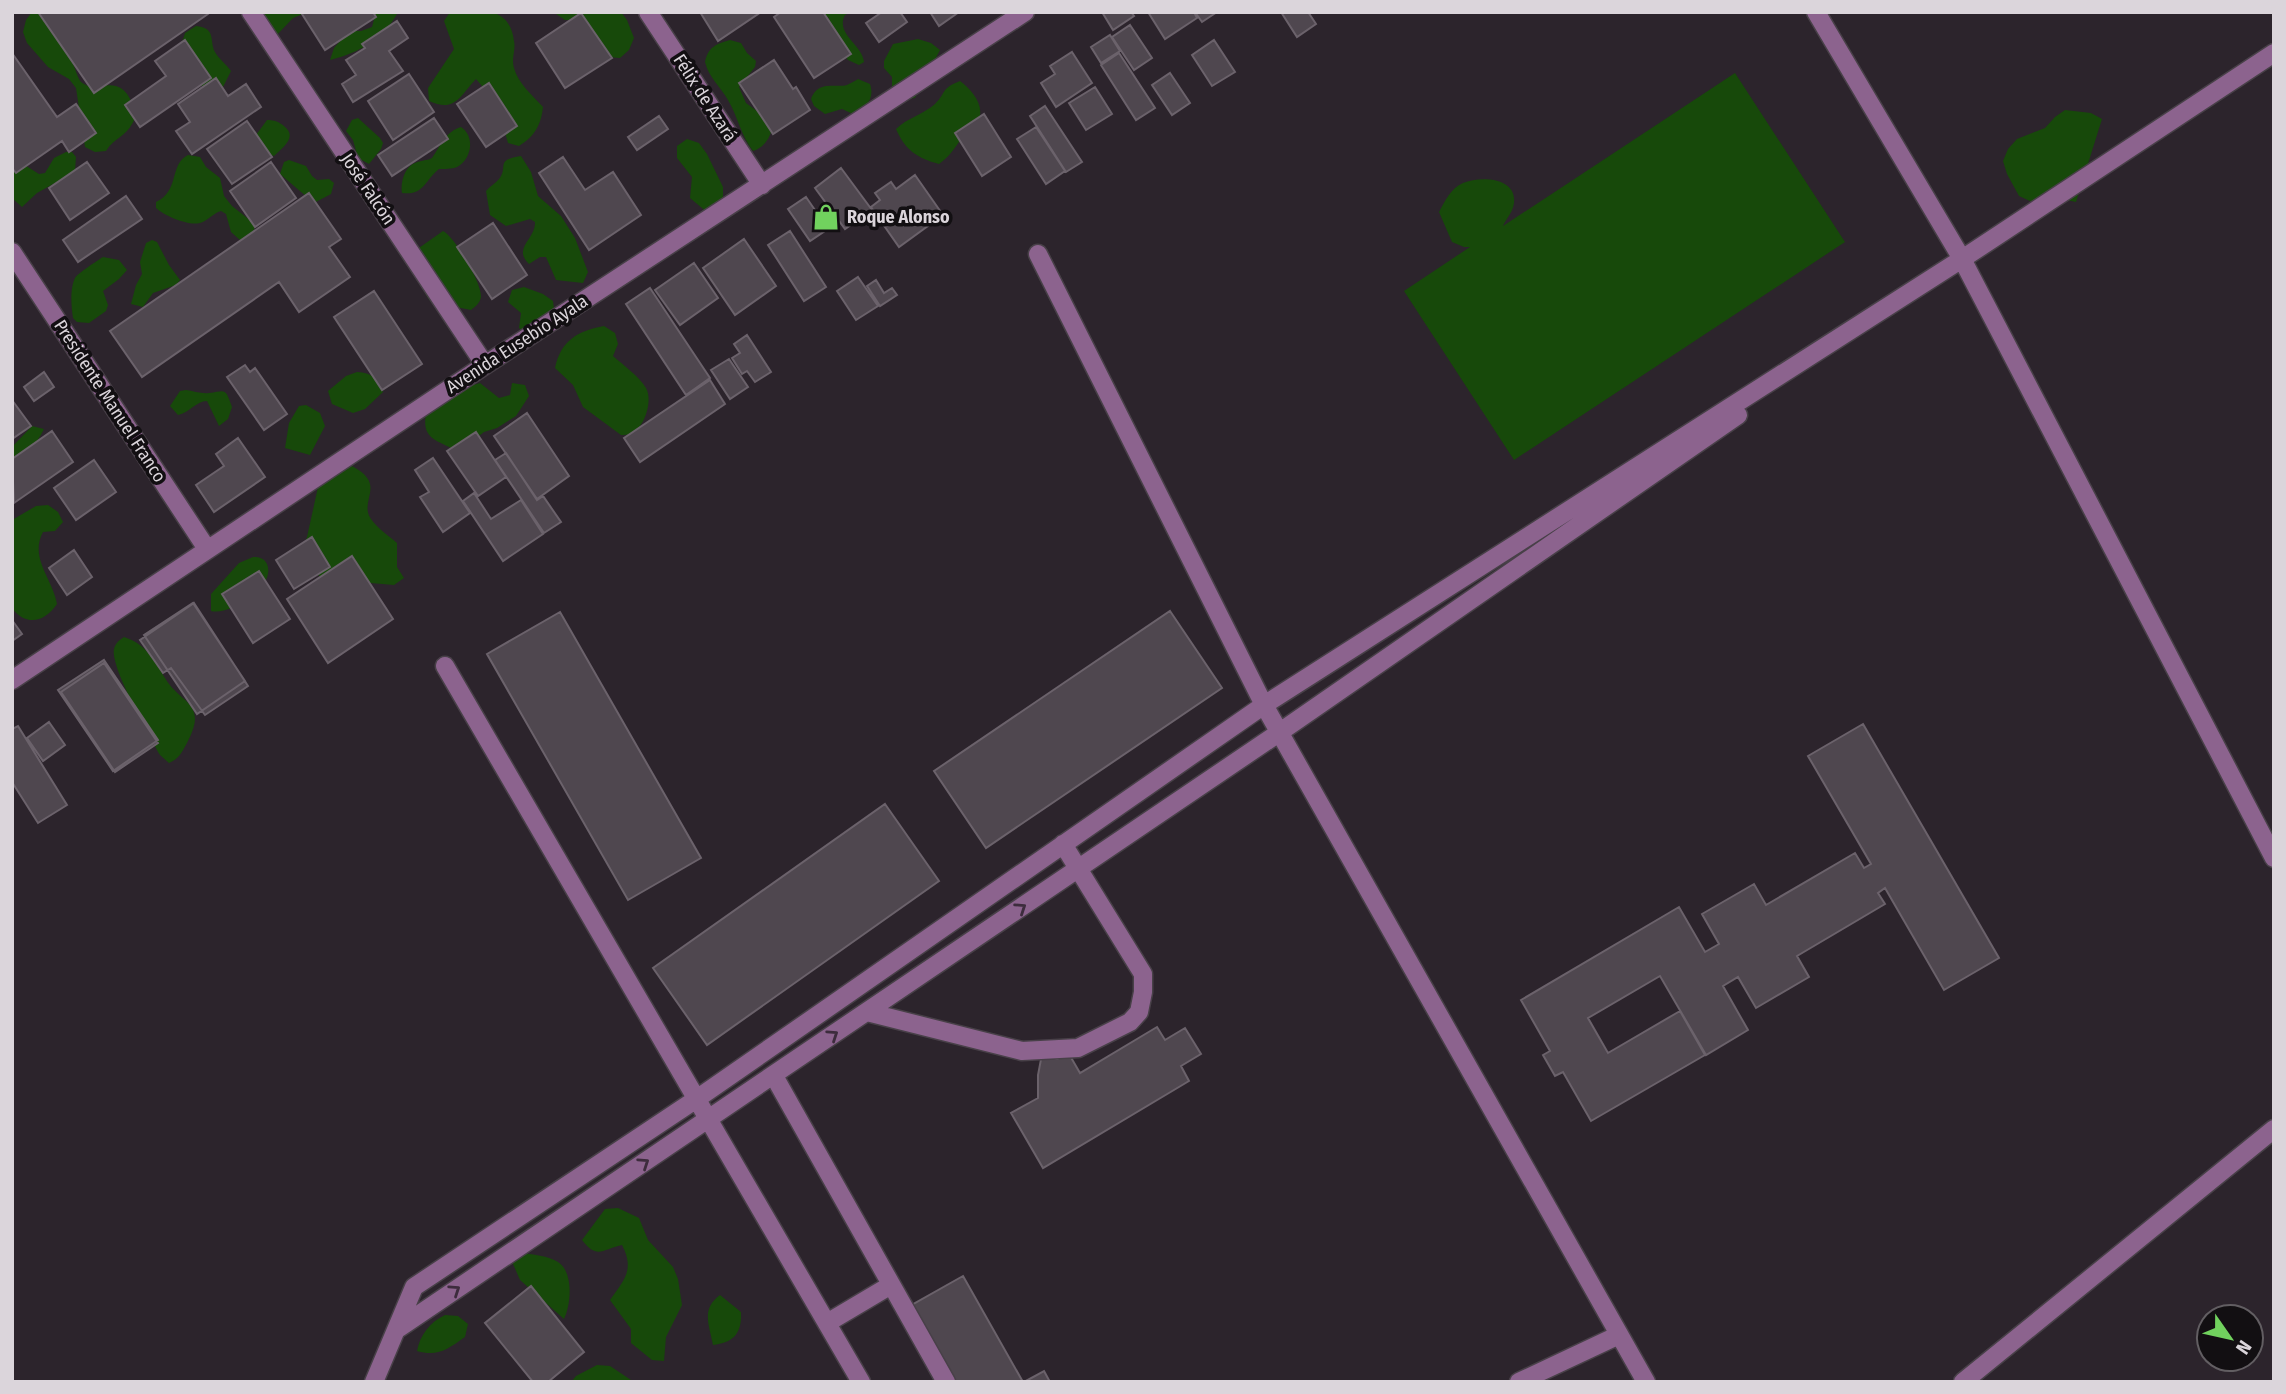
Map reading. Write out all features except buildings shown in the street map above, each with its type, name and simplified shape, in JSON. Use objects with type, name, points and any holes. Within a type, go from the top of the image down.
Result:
[{"type":"street","name":"José Falcón","points":[[251,12],[485,365]]},
{"type":"street","name":"Félix de Azará","points":[[648,12],[762,185]]},
{"type":"street","name":"Avenida Eusebio Ayala","points":[[12,681],[485,365],[1025,12]]},
{"type":"street","points":[[1816,12],[1962,259],[2274,858]]},
{"type":"street","points":[[374,1382],[414,1287],[698,1098],[1264,705],[1962,259],[2274,53]]},
{"type":"street","name":"Presidente Manuel Franco","points":[[12,252],[207,550]]},
{"type":"street","points":[[1038,254],[1264,705],[1646,1382]]},
{"type":"street","points":[[398,1328],[1279,732],[1962,259]]},
{"type":"street","points":[[445,666],[861,1382]]},
{"type":"street","points":[[867,1012],[1022,1051],[1078,1048],[1130,1021],[1139,1012],[1143,974],[1063,844]]},
{"type":"street","points":[[774,1076],[946,1382]]},
{"type":"street","points":[[1963,1382],[2274,1129]]},
{"type":"street","points":[[827,1323],[891,1285]]},
{"type":"street","points":[[1519,1382],[1619,1335]]},
{"type":"green space","points":[[32,12],[49,12],[81,82],[93,86],[114,86],[127,93],[135,114],[133,122],[106,151],[95,152],[85,147],[76,88],[69,79],[48,67],[27,43],[23,32],[26,20]]},
{"type":"green space","points":[[261,12],[308,12],[293,18],[276,36]]},
{"type":"green space","points":[[376,12],[398,12],[386,30],[370,44],[330,60],[334,48],[349,31],[372,27]]},
{"type":"green space","points":[[450,12],[491,12],[506,20],[511,29],[516,73],[526,89],[543,107],[536,130],[519,146],[508,143],[496,109],[476,79],[461,97],[451,104],[429,101],[428,88],[454,49],[444,21]]},
{"type":"green space","points":[[553,12],[621,12],[634,38],[629,50],[620,58],[608,57],[573,20],[565,20]]},
{"type":"green space","points":[[817,12],[851,12],[845,15],[843,28],[864,62],[859,65],[848,60],[826,33],[829,18]]},
{"type":"green space","points":[[196,26],[210,32],[215,52],[231,71],[223,87],[217,89],[198,85],[179,52],[185,33]]},
{"type":"green space","points":[[918,39],[931,43],[940,50],[915,98],[908,99],[892,88],[892,77],[884,68],[884,61],[893,44]]},
{"type":"green space","points":[[730,40],[741,43],[756,61],[755,67],[739,87],[746,103],[761,114],[772,128],[770,136],[760,148],[753,151],[728,100],[705,62],[713,47]]},
{"type":"green space","points":[[1735,73],[1845,242],[1514,460],[1404,291],[1470,247],[1452,242],[1439,212],[1459,185],[1487,179],[1504,183],[1513,194],[1514,203],[1503,226]]},
{"type":"green space","points":[[858,79],[870,84],[871,94],[868,102],[858,112],[853,114],[842,109],[825,114],[814,106],[811,99],[818,89],[847,85]]},
{"type":"green space","points":[[960,81],[977,99],[980,117],[977,123],[939,164],[918,156],[903,142],[896,129],[931,107],[946,89]]},
{"type":"green space","points":[[2065,110],[2091,113],[2102,119],[2076,202],[2053,197],[2042,202],[2030,201],[2019,196],[2003,161],[2008,149],[2017,139],[2045,128]]},
{"type":"green space","points":[[358,118],[383,143],[369,164],[358,158],[353,140],[346,131],[352,120]]},
{"type":"green space","points":[[267,120],[280,123],[290,134],[288,142],[274,156],[263,152],[256,135]]},
{"type":"green space","points":[[461,127],[469,136],[470,142],[468,154],[462,164],[455,168],[439,169],[420,190],[402,193],[408,168],[432,158],[447,136]]},
{"type":"green space","points":[[687,139],[699,143],[723,187],[719,208],[708,213],[690,198],[692,177],[677,158],[677,146]]},
{"type":"green space","points":[[72,152],[76,157],[75,170],[71,174],[37,193],[22,207],[12,198],[12,157],[39,174],[45,173],[54,158]]},
{"type":"green space","points":[[188,155],[200,157],[206,167],[220,178],[224,196],[256,225],[251,236],[240,240],[231,232],[226,214],[221,211],[195,224],[177,220],[156,208],[156,202],[172,185],[178,165]]},
{"type":"green space","points":[[521,156],[531,172],[538,196],[561,216],[575,238],[588,272],[583,283],[556,280],[546,257],[540,257],[529,264],[524,258],[524,248],[535,222],[530,219],[506,226],[490,215],[486,191],[502,175],[505,162]]},
{"type":"green space","points":[[289,160],[306,166],[317,180],[329,179],[334,183],[331,194],[314,203],[280,174],[284,162]]},
{"type":"green space","points":[[443,231],[461,251],[480,290],[481,297],[471,310],[451,306],[437,307],[423,289],[416,250]]},
{"type":"green space","points":[[152,240],[157,242],[180,280],[176,285],[153,293],[143,307],[131,304],[142,274],[140,262],[146,243]]},
{"type":"green space","points":[[103,257],[119,260],[127,270],[103,291],[108,305],[106,311],[89,323],[77,322],[73,318],[71,303],[75,278]]},
{"type":"green space","points":[[524,287],[553,301],[554,309],[549,327],[529,335],[519,328],[521,313],[508,302],[512,290]]},
{"type":"green space","points":[[604,326],[615,333],[618,344],[613,356],[639,379],[648,393],[644,419],[637,430],[628,435],[621,435],[583,407],[573,385],[555,368],[562,350],[572,338]]},
{"type":"green space","points":[[357,372],[373,377],[383,392],[365,409],[353,413],[332,404],[328,391],[346,376]]},
{"type":"green space","points":[[480,383],[499,398],[510,395],[512,383],[525,385],[529,396],[516,416],[475,439],[451,448],[430,436],[426,427],[426,413],[467,387]]},
{"type":"green space","points":[[180,391],[203,393],[224,392],[232,407],[228,419],[219,426],[207,401],[178,415],[170,406]]},
{"type":"green space","points":[[306,405],[320,413],[325,426],[310,455],[285,448],[289,423],[299,406]]},
{"type":"green space","points":[[32,426],[44,429],[31,448],[12,462],[12,447]]},
{"type":"green space","points":[[352,466],[368,480],[368,512],[371,519],[397,543],[397,567],[404,578],[394,585],[359,582],[339,588],[310,570],[302,550],[318,487]]},
{"type":"green space","points":[[48,505],[58,512],[63,522],[55,531],[43,532],[39,542],[40,560],[57,604],[47,615],[29,620],[12,608],[12,520],[36,506]]},
{"type":"green space","points":[[253,557],[261,558],[267,564],[265,582],[239,604],[228,609],[211,611],[211,594],[239,563]]},
{"type":"green space","points":[[124,637],[149,653],[171,687],[194,711],[193,730],[187,743],[178,757],[169,763],[160,755],[118,670],[114,649]]},
{"type":"green space","points":[[618,1208],[639,1218],[648,1240],[673,1267],[678,1279],[682,1305],[666,1337],[664,1361],[652,1360],[631,1343],[631,1329],[610,1300],[628,1268],[622,1245],[600,1252],[592,1250],[582,1240],[605,1209]]},
{"type":"green space","points":[[520,1253],[550,1258],[558,1262],[567,1273],[570,1289],[564,1319],[520,1280],[510,1257]]},
{"type":"green space","points":[[720,1295],[741,1312],[741,1319],[735,1336],[726,1342],[713,1345],[708,1311]]},
{"type":"green space","points":[[445,1315],[458,1316],[468,1324],[465,1337],[442,1351],[417,1351],[426,1330]]},
{"type":"green space","points":[[597,1365],[610,1366],[634,1382],[571,1382],[576,1376]]},
{"type":"place","name":"Roque Alonso","points":[[826,217]]}]
